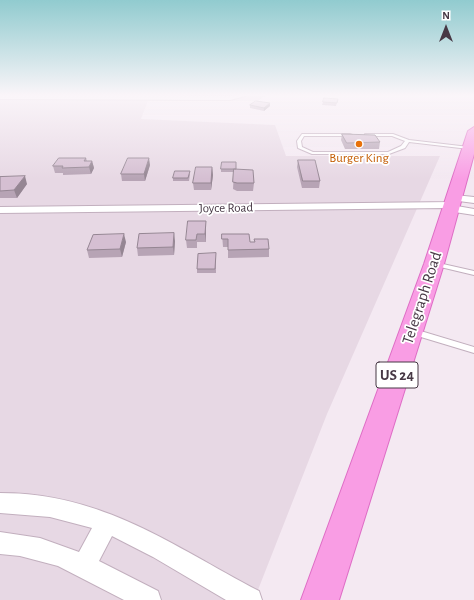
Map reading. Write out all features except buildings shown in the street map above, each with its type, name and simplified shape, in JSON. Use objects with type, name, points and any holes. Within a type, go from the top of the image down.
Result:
[{"type":"main road","name":"Telegraph Road","points":[[320,600],[434,264],[462,205],[472,136]]},
{"type":"street","name":"Joyce Road","points":[[0,210],[462,205]]},
{"type":"street","points":[[0,503],[16,503],[66,509],[107,523],[143,540],[250,600]]},
{"type":"street","points":[[84,566],[107,523]]},
{"type":"street","points":[[0,544],[38,548],[84,566],[149,600]]},
{"type":"lane","points":[[356,135],[303,136],[299,141],[300,148],[312,153],[389,153],[403,147],[408,141]]},
{"type":"lane","points":[[363,135],[393,135],[408,141],[472,136]]},
{"type":"lane","points":[[434,264],[474,273]]},
{"type":"lane","points":[[412,331],[474,350]]},
{"type":"shaded area","points":[[0,123],[230,123],[275,125],[286,156],[440,156],[327,414],[254,600],[0,600]]},
{"type":"place","name":"Burger King","points":[[359,144]]}]
